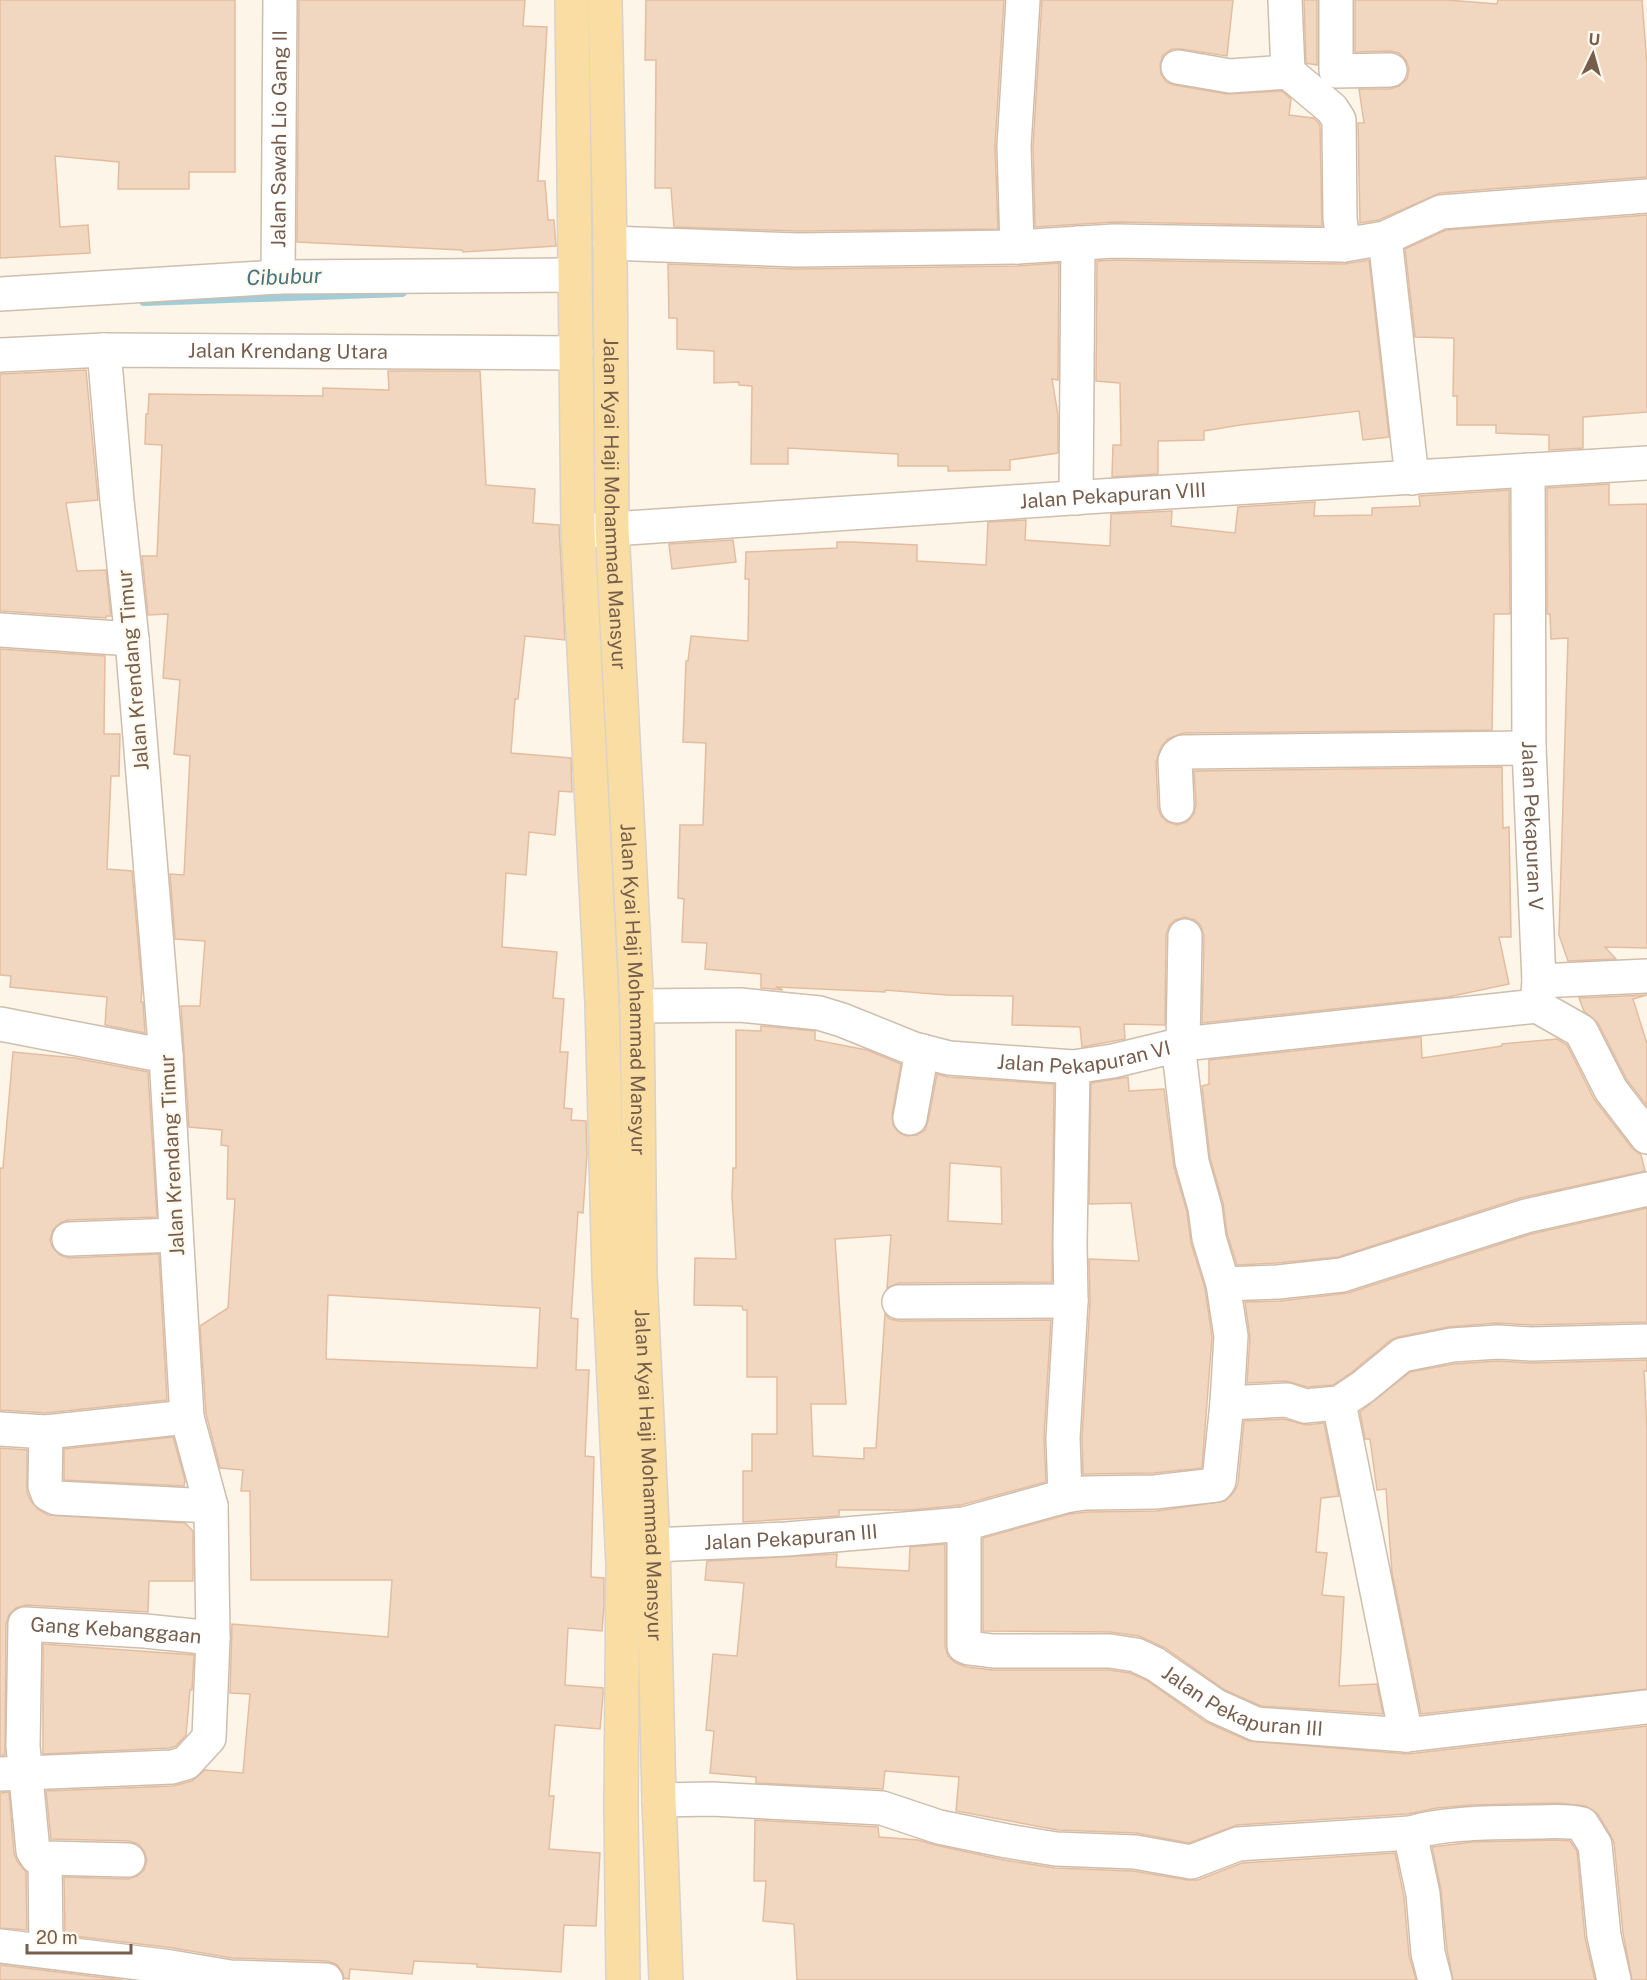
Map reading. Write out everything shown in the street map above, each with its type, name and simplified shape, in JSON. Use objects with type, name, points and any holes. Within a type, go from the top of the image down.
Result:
[{"type":"main road","name":"Jalan Kyai Haji Mohammad Mansyur","points":[[572,0],[578,531],[602,1003],[609,1277],[623,1564],[621,1808],[623,1980]]},
{"type":"main road","name":"Jalan Kyai Haji Mohammad Mansyur","points":[[605,0],[612,529],[637,1006],[640,1275],[653,1545],[666,1980]]},
{"type":"main road","points":[[576,353],[611,355]]},
{"type":"main road","points":[[592,801],[627,800]]},
{"type":"main road","points":[[602,1003],[637,1006]]},
{"type":"main road","points":[[605,1096],[638,1095]]},
{"type":"street","name":"Jalan Sawah Lio Gang II","points":[[278,277],[280,0]]},
{"type":"street","points":[[1017,247],[1014,146],[1023,0]]},
{"type":"street","points":[[1285,0],[1288,72]]},
{"type":"street","points":[[1336,0],[1336,70],[1390,69]]},
{"type":"street","points":[[1178,67],[1230,76],[1288,72],[1332,109],[1339,120],[1340,219],[1344,245]]},
{"type":"street","points":[[610,243],[796,250],[1017,247],[1114,241],[1344,245],[1385,238],[1441,212],[1647,196]]},
{"type":"street","points":[[1385,238],[1412,478]]},
{"type":"street","points":[[1076,498],[1078,243]]},
{"type":"street","points":[[0,294],[278,277],[574,275]]},
{"type":"street","name":"Jalan Krendang Utara","points":[[0,356],[104,350],[576,353]]},
{"type":"street","name":"Jalan Krendang Timur","points":[[13,1773],[172,1767],[186,1763],[209,1738],[213,1638],[211,1506],[187,1417],[166,1056],[132,639],[104,350]]},
{"type":"street","name":"Jalan Pekapuran VIII","points":[[578,531],[1647,463]]},
{"type":"street","name":"Jalan Pekapuran V","points":[[1528,470],[1529,748],[1538,993]]},
{"type":"street","points":[[0,630],[132,639]]},
{"type":"street","points":[[1177,806],[1175,761],[1183,752],[1529,748]]},
{"type":"street","points":[[1185,936],[1181,1044],[1192,1162],[1205,1208],[1209,1238],[1223,1284],[1231,1336],[1227,1402],[1287,1400],[1305,1406],[1339,1403],[1363,1387],[1402,1355],[1473,1343],[1647,1341]]},
{"type":"street","name":"Jalan Pekapuran VI","points":[[637,1006],[730,1005],[819,1013],[922,1051],[950,1058],[1074,1067],[1113,1061],[1181,1044],[1647,976]]},
{"type":"street","points":[[1538,993],[1581,1031],[1611,1090],[1647,1137]]},
{"type":"street","points":[[0,1024],[166,1056]]},
{"type":"street","points":[[910,1118],[922,1051]]},
{"type":"street","points":[[1065,1496],[1063,1438],[1071,1301],[1074,1067]]},
{"type":"street","points":[[1223,1284],[1278,1282],[1342,1275],[1526,1216],[1647,1189]]},
{"type":"street","points":[[69,1239],[176,1235]]},
{"type":"street","points":[[899,1302],[1071,1301]]},
{"type":"street","name":"Jalan Pekapuran III","points":[[653,1545],[808,1538],[964,1524],[1065,1496],[1085,1493],[1155,1492],[1216,1485],[1219,1481],[1227,1402]]},
{"type":"street","points":[[1339,1403],[1406,1735]]},
{"type":"street","points":[[0,1429],[46,1432],[187,1417]]},
{"type":"street","points":[[46,1432],[45,1486],[48,1494],[56,1498],[211,1506]]},
{"type":"street","name":"Jalan Pekapuran III","points":[[964,1524],[964,1646],[969,1648],[993,1651],[1110,1651],[1136,1655],[1155,1664],[1216,1706],[1256,1724],[1406,1735],[1647,1707]]},
{"type":"street","name":"Gang Kebanggaan","points":[[45,1858],[37,1857],[33,1851],[13,1773],[23,1746],[12,1623],[145,1631],[213,1638]]},
{"type":"street","points":[[659,1800],[712,1799],[882,1808],[939,1827],[1007,1841],[1056,1849],[1135,1852],[1191,1862],[1238,1845],[1410,1833],[1423,1829],[1496,1822],[1569,1820],[1582,1824],[1595,1845],[1604,1936],[1614,1980]]},
{"type":"street","points":[[1410,1833],[1423,1894],[1428,1953],[1435,1980]]},
{"type":"street","points":[[46,1951],[45,1858],[128,1860]]},
{"type":"street","points":[[0,1946],[171,1967],[230,1977],[312,1980]]},
{"type":"building","points":[[0,0],[235,0],[235,172],[189,172],[189,189],[118,189],[119,162],[55,156],[60,227],[88,225],[90,253],[0,258]]},
{"type":"building","points":[[299,0],[525,0],[523,26],[547,27],[538,181],[545,181],[548,220],[554,220],[556,246],[463,252],[462,250],[297,242]]},
{"type":"building","points":[[646,0],[1004,0],[995,145],[998,229],[797,231],[674,227],[671,188],[655,188],[656,60],[645,60]]},
{"type":"building","points":[[1042,0],[1233,0],[1227,56],[1172,49],[1163,55],[1160,64],[1161,74],[1166,82],[1174,85],[1227,94],[1282,91],[1291,99],[1289,115],[1313,118],[1318,122],[1320,126],[1322,226],[1114,222],[1035,227],[1033,146]]},
{"type":"building","points":[[1304,0],[1317,0],[1317,65],[1306,63]]},
{"type":"building","points":[[1355,0],[1447,0],[1497,4],[1498,0],[1642,0],[1647,65],[1647,177],[1440,193],[1379,220],[1360,223],[1358,123],[1364,123],[1359,89],[1390,89],[1399,86],[1407,79],[1409,69],[1406,60],[1399,53],[1355,52]]},
{"type":"building","points":[[1647,215],[1647,412],[1583,417],[1583,448],[1549,450],[1549,435],[1496,433],[1496,425],[1457,425],[1457,396],[1453,396],[1454,338],[1415,337],[1405,249],[1446,230]]},
{"type":"building","points":[[1369,260],[1389,437],[1363,440],[1359,411],[1240,425],[1204,431],[1204,440],[1158,441],[1158,474],[1112,477],[1113,445],[1121,445],[1120,383],[1096,381],[1097,261],[1344,264]]},
{"type":"building","points":[[1059,263],[1058,380],[1052,379],[1058,415],[1058,453],[1010,460],[1010,470],[948,471],[948,466],[898,466],[898,454],[788,448],[788,464],[751,464],[752,386],[739,385],[739,382],[714,383],[714,351],[677,349],[677,318],[669,318],[668,264],[797,269],[1017,266]]},
{"type":"building","points":[[86,370],[98,500],[66,503],[77,571],[106,570],[111,616],[106,616],[106,618],[0,611],[0,374]]},
{"type":"building","points":[[388,371],[480,371],[486,485],[535,489],[533,523],[559,525],[565,640],[525,636],[518,699],[515,699],[511,753],[571,758],[572,792],[559,791],[555,835],[529,832],[526,875],[506,873],[502,947],[557,952],[553,998],[564,999],[560,1052],[568,1052],[564,1108],[572,1109],[571,1120],[586,1121],[587,1154],[583,1213],[578,1212],[571,1318],[578,1319],[576,1370],[589,1370],[585,1456],[594,1457],[591,1577],[604,1578],[604,1607],[602,1631],[568,1628],[565,1685],[603,1688],[603,1695],[600,1729],[555,1725],[549,1796],[554,1796],[549,1849],[600,1853],[596,1926],[564,1925],[561,1972],[414,1961],[412,1974],[350,1969],[349,1979],[344,1978],[336,1964],[327,1961],[232,1958],[173,1948],[65,1935],[64,1877],[128,1879],[144,1870],[147,1860],[138,1844],[129,1841],[51,1839],[46,1791],[173,1786],[192,1781],[205,1770],[243,1773],[250,1694],[230,1693],[232,1624],[388,1637],[392,1580],[251,1580],[250,1491],[241,1491],[243,1470],[220,1468],[206,1414],[200,1326],[228,1308],[235,1199],[227,1199],[228,1146],[221,1145],[222,1130],[189,1127],[181,1006],[200,1006],[205,941],[175,939],[170,874],[184,875],[190,756],[174,754],[180,680],[163,678],[168,614],[148,615],[142,556],[157,556],[162,445],[145,444],[149,394],[323,396],[323,388],[389,390]],"holes":[[[328,1295],[540,1308],[537,1368],[326,1359]]]},
{"type":"building","points":[[1609,484],[1609,505],[1647,504],[1647,948],[1605,947],[1616,959],[1568,961],[1559,935],[1568,638],[1551,639],[1550,614],[1547,614],[1547,488]]},
{"type":"building","points":[[1509,490],[1510,614],[1494,614],[1492,730],[1183,733],[1168,739],[1161,747],[1156,762],[1158,807],[1161,816],[1177,825],[1187,822],[1194,814],[1196,805],[1194,771],[1502,767],[1503,828],[1509,827],[1511,937],[1499,937],[1509,984],[1448,997],[1202,1023],[1204,936],[1201,926],[1195,920],[1185,917],[1175,920],[1169,926],[1166,935],[1165,1025],[1124,1024],[1125,1039],[1082,1047],[1080,1027],[1012,1025],[1013,996],[947,995],[885,990],[885,992],[761,988],[761,974],[705,969],[707,943],[682,942],[684,899],[678,898],[680,825],[703,825],[706,743],[683,742],[686,661],[688,661],[691,636],[748,641],[749,579],[745,579],[746,552],[837,548],[837,542],[917,545],[917,561],[986,565],[988,522],[1026,520],[1025,540],[1110,546],[1111,514],[1172,511],[1171,526],[1235,533],[1238,507],[1315,502],[1314,516],[1372,515],[1372,508],[1420,506],[1419,496]]},
{"type":"building","points":[[733,540],[736,562],[672,569],[669,544]]},
{"type":"building","points":[[0,649],[105,656],[104,734],[120,734],[119,776],[111,776],[107,869],[132,871],[145,1033],[105,1025],[107,997],[10,987],[11,976],[0,975]]},
{"type":"building","points":[[1647,995],[1633,999],[1647,1044],[1647,1106],[1627,1080],[1598,1023],[1584,1011],[1579,998]]},
{"type":"building","points":[[761,1026],[815,1031],[815,1040],[867,1050],[901,1064],[892,1115],[893,1125],[898,1132],[906,1136],[917,1135],[925,1130],[937,1074],[948,1077],[1054,1084],[1052,1282],[899,1283],[887,1288],[891,1235],[835,1239],[846,1404],[811,1404],[813,1456],[864,1459],[864,1448],[876,1448],[885,1314],[890,1319],[899,1321],[1051,1320],[1044,1437],[1046,1482],[961,1505],[911,1510],[839,1510],[839,1516],[743,1522],[743,1471],[752,1471],[752,1434],[777,1434],[777,1377],[747,1377],[747,1310],[743,1310],[742,1306],[694,1305],[695,1258],[736,1259],[732,1197],[733,1168],[736,1168],[736,1030],[761,1031]],"holes":[[[950,1163],[1001,1167],[1002,1224],[948,1221]]]},
{"type":"building","points":[[1421,1037],[1422,1058],[1502,1046],[1502,1044],[1557,1039],[1567,1045],[1594,1099],[1632,1148],[1641,1155],[1645,1171],[1520,1198],[1338,1257],[1237,1265],[1227,1234],[1223,1203],[1210,1158],[1202,1086],[1209,1084],[1209,1060]]},
{"type":"building","points":[[13,1052],[75,1058],[148,1072],[157,1217],[68,1220],[60,1223],[53,1230],[50,1240],[53,1248],[60,1255],[69,1258],[159,1254],[167,1400],[46,1413],[0,1410],[0,1168],[3,1168]]},
{"type":"building","points":[[1128,1077],[1129,1091],[1164,1089],[1174,1167],[1187,1212],[1191,1243],[1205,1288],[1212,1337],[1202,1468],[1154,1473],[1083,1474],[1082,1438],[1090,1302],[1089,1259],[1139,1261],[1131,1203],[1089,1204],[1091,1083]]},
{"type":"building","points":[[1647,1208],[1647,1322],[1531,1325],[1497,1323],[1448,1327],[1391,1340],[1333,1385],[1307,1387],[1286,1381],[1247,1383],[1250,1337],[1245,1302],[1280,1301],[1348,1293],[1531,1234]]},
{"type":"building","points":[[1647,1360],[1647,1371],[1644,1371],[1647,1428],[1647,1689],[1421,1714],[1392,1573],[1386,1489],[1377,1490],[1370,1439],[1365,1439],[1360,1412],[1410,1372],[1454,1364],[1498,1361],[1531,1363]]},
{"type":"building","points":[[1284,1419],[1306,1425],[1324,1423],[1339,1496],[1321,1498],[1316,1552],[1327,1553],[1322,1595],[1344,1597],[1339,1686],[1377,1684],[1383,1714],[1261,1706],[1225,1690],[1165,1648],[1139,1636],[1110,1632],[983,1631],[983,1538],[1069,1514],[1157,1511],[1225,1501],[1238,1484],[1244,1421]]},
{"type":"building","points":[[173,1437],[185,1480],[184,1486],[64,1480],[64,1449]]},
{"type":"building","points":[[0,1448],[27,1450],[27,1493],[39,1510],[48,1515],[185,1523],[193,1531],[193,1581],[149,1581],[148,1612],[26,1605],[16,1608],[9,1615],[6,1624],[5,1755],[0,1755]]},
{"type":"building","points":[[945,1544],[945,1646],[948,1656],[956,1663],[967,1667],[993,1670],[1109,1670],[1130,1673],[1146,1680],[1206,1722],[1249,1741],[1408,1754],[1647,1726],[1647,1980],[1632,1980],[1623,1933],[1614,1843],[1598,1814],[1586,1806],[1559,1803],[1471,1805],[1407,1814],[1237,1825],[1189,1843],[1136,1833],[1058,1830],[956,1811],[959,1777],[885,1771],[883,1789],[756,1783],[756,1777],[710,1773],[714,1731],[706,1730],[713,1654],[737,1656],[744,1583],[705,1580],[707,1561],[837,1554],[836,1567],[909,1571],[910,1547]]},
{"type":"building","points":[[43,1644],[194,1655],[186,1735],[176,1746],[169,1748],[43,1754]]},
{"type":"building","points":[[9,1792],[14,1853],[26,1872],[27,1930],[0,1928],[0,1793]]},
{"type":"building","points":[[755,1820],[878,1827],[879,1837],[918,1840],[1004,1860],[1055,1868],[1133,1871],[1188,1880],[1198,1880],[1242,1863],[1395,1853],[1404,1897],[1409,1955],[1416,1980],[797,1980],[794,1924],[763,1921],[766,1881],[754,1881]]},
{"type":"building","points":[[1570,1841],[1577,1851],[1585,1938],[1595,1980],[1453,1980],[1447,1950],[1441,1890],[1432,1847],[1473,1842]]},
{"type":"building","points":[[0,1965],[123,1980],[0,1980]]},
{"type":"waterway","name":"Cibubur","points":[[144,301],[402,292]]}]
